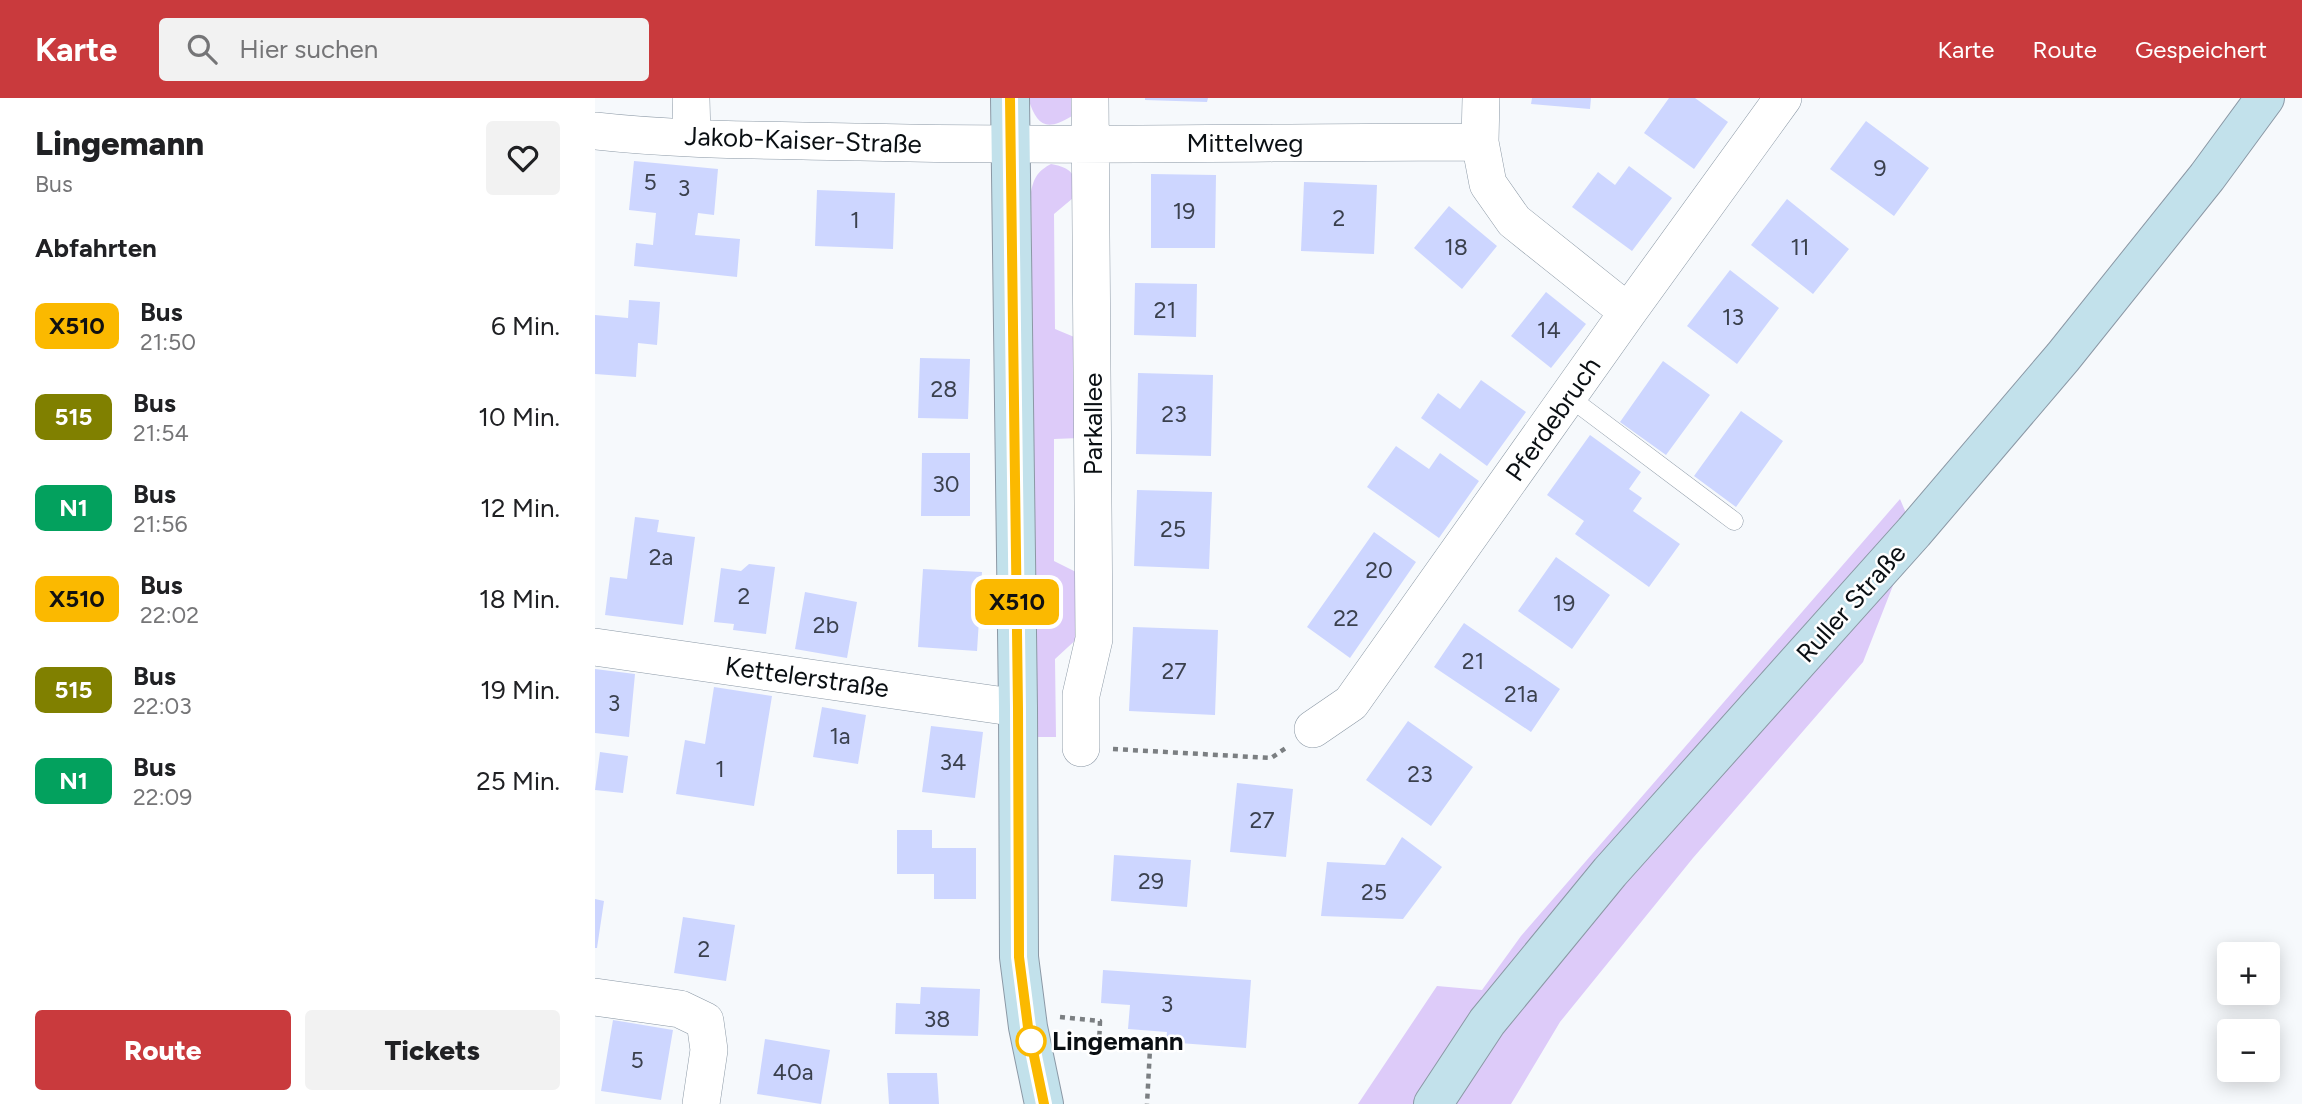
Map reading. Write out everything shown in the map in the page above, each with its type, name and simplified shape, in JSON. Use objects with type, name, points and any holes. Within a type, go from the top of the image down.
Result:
[{"type":"main road","points":[[1010,98],[1019,957],[1026,1014],[1044,1104]]},
{"type":"main road","name":"Ruller Straße","points":[[1433,1104],[1487,1023],[1610,872],[1914,532],[2063,357],[2207,177],[2265,98]]},
{"type":"street","points":[[691,98],[692,138]]},
{"type":"street","name":"Parkallee","points":[[1081,748],[1081,695],[1094,639],[1090,98]]},
{"type":"street","points":[[1481,98],[1480,142],[1487,184],[1514,222],[1628,312]]},
{"type":"street","name":"Pferdebruch","points":[[1313,729],[1351,703],[1783,98]]},
{"type":"street","name":"Jakob-Kaiser-Straße","points":[[595,131],[692,138],[1010,146]]},
{"type":"street","name":"Mittelweg","points":[[1010,146],[1091,143],[1480,142]]},
{"type":"street","name":"Kettelerstraße","points":[[595,647],[1018,708]]},
{"type":"street","points":[[595,997],[680,1009],[705,1021],[709,1050],[701,1104]]},
{"type":"lane","points":[[1569,397],[1734,521]]},
{"type":"path","points":[[1081,748],[1271,758],[1313,729]]},
{"type":"path","points":[[1026,1014],[1100,1021],[1099,1045],[1150,1049],[1147,1104]]},
{"type":"shaded area","points":[[1028,98],[1078,98],[1072,116],[1049,125],[1035,115]]},
{"type":"shaded area","points":[[1051,164],[1071,172],[1079,193],[1054,214],[1055,329],[1079,339],[1080,438],[1054,439],[1054,561],[1080,574],[1080,636],[1055,659],[1056,737],[1036,737],[1031,192],[1037,175]]},
{"type":"shaded area","points":[[1900,499],[1914,532],[1863,662],[1693,858],[1560,1022],[1511,1104],[1358,1104],[1437,986],[1482,990],[1521,936]]},
{"type":"building","points":[[1145,98],[1208,98],[1207,102]]},
{"type":"building","points":[[1532,98],[1591,98],[1590,109],[1531,104]]},
{"type":"building","points":[[1669,98],[1695,98],[1728,122],[1694,169],[1644,133]]},
{"type":"building","points":[[1866,121],[1929,168],[1894,216],[1830,169]]},
{"type":"building","points":[[634,161],[718,169],[714,215],[698,213],[695,235],[740,239],[737,277],[634,266],[636,243],[653,245],[656,213],[629,210]]},
{"type":"building","points":[[1629,166],[1672,198],[1632,251],[1572,207],[1598,172],[1615,185]]},
{"type":"building","points":[[1151,174],[1216,175],[1215,248],[1151,248]]},
{"type":"building","points":[[1304,182],[1377,185],[1374,254],[1301,251]]},
{"type":"building","points":[[817,190],[895,193],[893,249],[815,246]]},
{"type":"building","points":[[1787,199],[1849,249],[1813,294],[1751,245]]},
{"type":"building","points":[[1449,206],[1497,246],[1462,289],[1414,248]]},
{"type":"building","points":[[1730,270],[1779,308],[1737,364],[1687,326]]},
{"type":"building","points":[[1135,283],[1197,284],[1196,337],[1134,335]]},
{"type":"building","points":[[1546,292],[1586,324],[1551,368],[1511,336]]},
{"type":"building","points":[[629,300],[660,302],[657,345],[638,343],[636,377],[595,374],[595,315],[628,318]]},
{"type":"building","points":[[920,358],[970,359],[968,419],[918,418]]},
{"type":"building","points":[[1663,361],[1710,395],[1666,455],[1620,422]]},
{"type":"building","points":[[1138,373],[1213,375],[1211,456],[1136,454]]},
{"type":"building","points":[[1481,380],[1526,412],[1487,466],[1421,418],[1438,393],[1460,409]]},
{"type":"building","points":[[1741,411],[1783,441],[1736,507],[1694,476]]},
{"type":"building","points":[[1590,435],[1641,472],[1629,489],[1642,498],[1633,511],[1680,544],[1649,587],[1575,534],[1584,521],[1547,495]]},
{"type":"building","points":[[1396,446],[1429,469],[1440,453],[1479,481],[1439,538],[1367,487]]},
{"type":"building","points":[[922,453],[970,453],[970,516],[921,516]]},
{"type":"building","points":[[1137,490],[1212,492],[1209,569],[1134,566]]},
{"type":"building","points":[[635,517],[659,520],[657,532],[695,537],[683,625],[605,615],[610,577],[627,579]]},
{"type":"building","points":[[1374,532],[1416,562],[1350,658],[1307,627]]},
{"type":"building","points":[[1556,557],[1610,595],[1572,649],[1518,611]]},
{"type":"building","points":[[749,564],[775,567],[766,634],[733,630],[734,624],[714,622],[721,568],[741,571]]},
{"type":"building","points":[[923,569],[982,572],[977,651],[918,647]]},
{"type":"building","points":[[805,592],[857,602],[847,658],[795,649]]},
{"type":"building","points":[[1464,623],[1560,689],[1531,732],[1434,667]]},
{"type":"building","points":[[1133,627],[1218,630],[1215,715],[1129,711]]},
{"type":"building","points":[[595,669],[635,674],[629,737],[595,733]]},
{"type":"building","points":[[714,687],[772,696],[754,806],[676,794],[685,740],[705,744]]},
{"type":"building","points":[[822,707],[866,715],[858,764],[813,757]]},
{"type":"building","points":[[1408,721],[1473,767],[1431,826],[1366,780]]},
{"type":"building","points":[[931,726],[983,732],[975,798],[922,792]]},
{"type":"building","points":[[600,752],[628,756],[623,793],[595,790]]},
{"type":"building","points":[[1237,783],[1293,789],[1286,857],[1230,852]]},
{"type":"building","points":[[897,830],[932,830],[932,848],[976,848],[976,899],[934,899],[934,874],[897,874]]},
{"type":"building","points":[[1402,837],[1442,867],[1403,919],[1321,916],[1327,862],[1385,865]]},
{"type":"building","points":[[1114,855],[1191,860],[1187,907],[1111,901]]},
{"type":"building","points":[[595,899],[604,901],[597,948],[595,948]]},
{"type":"building","points":[[683,917],[735,925],[726,981],[674,973]]},
{"type":"building","points":[[1103,970],[1251,980],[1246,1048],[1166,1042],[1167,1032],[1128,1029],[1130,1005],[1101,1003]]},
{"type":"building","points":[[921,987],[980,989],[978,1036],[895,1034],[896,1003],[920,1004]]},
{"type":"building","points":[[613,1020],[673,1030],[661,1100],[601,1091]]},
{"type":"building","points":[[765,1039],[830,1050],[821,1104],[757,1094]]},
{"type":"building","points":[[887,1073],[937,1073],[939,1104],[889,1104]]},
{"type":"bus line","name":"X510","points":[[1010,98],[1019,957],[1028,1027],[1044,1104]]},
{"type":"place","name":"Lingemann","points":[[1031,1041]]}]
